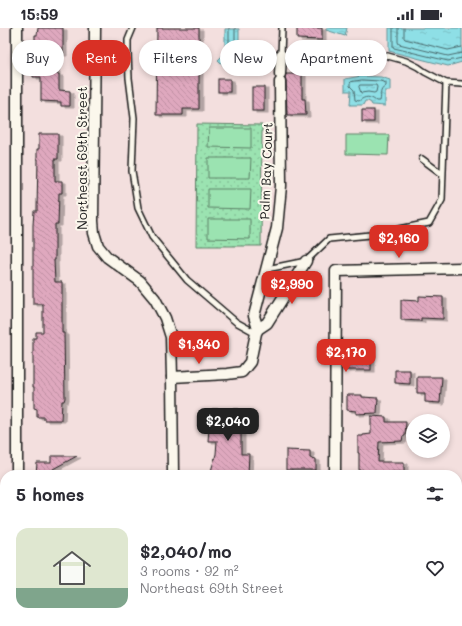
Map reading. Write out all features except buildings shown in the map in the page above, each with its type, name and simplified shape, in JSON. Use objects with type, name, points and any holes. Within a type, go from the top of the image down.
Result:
[{"type":"street","points":[[17,28],[17,470]]},
{"type":"street","name":"Northeast 69th Street","points":[[95,28],[94,233],[98,246],[107,257],[140,281],[155,299],[165,318],[171,337],[173,470]]},
{"type":"street","name":"Palm Bay Court","points":[[172,377],[242,372],[250,362],[257,331],[254,316],[277,228],[281,186],[280,78],[282,55]]},
{"type":"street","points":[[257,331],[267,323],[306,261]]},
{"type":"street","points":[[335,470],[336,271],[462,268]]},
{"type":"lane","points":[[132,28],[128,40],[128,53],[129,78],[134,118],[132,171],[138,208],[152,237],[187,280],[236,322],[257,331]]},
{"type":"lane","points":[[282,28],[282,55],[373,52],[406,61],[446,83],[462,84]]},
{"type":"lane","points":[[267,268],[306,261],[329,239],[370,234],[429,223],[442,200],[446,83]]},
{"type":"lane","points":[[422,159],[442,174]]},
{"type":"green space","points":[[197,124],[262,125],[261,246],[196,246]]},
{"type":"green space","points":[[209,128],[251,128],[251,148],[208,147]]},
{"type":"green space","points":[[346,135],[389,135],[388,155],[346,154]]},
{"type":"green space","points":[[208,158],[251,158],[250,178],[208,178]]},
{"type":"green space","points":[[208,189],[251,189],[250,209],[208,208]]},
{"type":"green space","points":[[208,219],[250,219],[250,239],[208,238]]},
{"type":"water","points":[[326,28],[347,28],[345,36],[326,30]]},
{"type":"water","points":[[389,28],[462,28],[462,62],[448,66],[389,51]]},
{"type":"water","points":[[225,29],[239,29],[239,40],[225,40]]},
{"type":"water","points":[[361,76],[381,77],[390,80],[390,91],[385,91],[385,106],[372,105],[368,101],[365,101],[363,105],[350,105],[351,91],[345,91],[345,79]]}]
